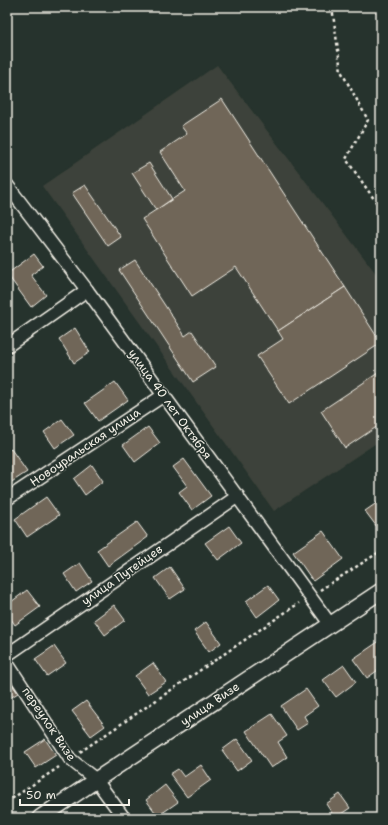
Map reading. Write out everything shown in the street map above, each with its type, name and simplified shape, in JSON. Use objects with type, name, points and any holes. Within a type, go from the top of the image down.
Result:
[{"type":"street","name":"улица 40 лет Октября","points":[[7,185],[87,290],[330,624]]},
{"type":"street","points":[[7,346],[87,290]]},
{"type":"street","name":"Новоуральская улица","points":[[7,499],[164,395]]},
{"type":"street","name":"улица Путейцев","points":[[7,655],[238,496]]},
{"type":"street","name":"улица Визе","points":[[40,818],[381,591]]},
{"type":"street","name":"переулок Визе","points":[[7,663],[70,759],[96,780],[124,818]]},
{"type":"path","points":[[332,7],[341,71],[368,120],[346,159],[381,209]]},
{"type":"path","points":[[7,802],[310,596],[381,551]]},
{"type":"shaded area","points":[[217,65],[381,280],[381,440],[274,511],[42,186]]},
{"type":"building","points":[[222,99],[345,287],[278,331],[236,267],[192,296],[142,219],[185,191],[160,152],[187,134],[181,126]]},
{"type":"building","points":[[149,163],[172,199],[156,210],[132,173]]},
{"type":"building","points":[[85,185],[121,237],[108,246],[72,193]]},
{"type":"building","points":[[34,254],[43,266],[31,275],[46,295],[31,307],[7,274]]},
{"type":"building","points":[[135,260],[185,336],[192,331],[216,367],[193,382],[119,270]]},
{"type":"building","points":[[345,287],[381,343],[289,404],[257,356],[283,339],[278,331]]},
{"type":"building","points":[[75,328],[90,352],[74,363],[59,339]]},
{"type":"building","points":[[381,371],[381,424],[345,448],[321,411]]},
{"type":"building","points":[[115,382],[128,400],[98,421],[85,403]]},
{"type":"building","points":[[62,419],[74,435],[55,448],[44,432]]},
{"type":"building","points":[[148,427],[160,443],[135,462],[123,445]]},
{"type":"building","points":[[11,449],[27,472],[7,485],[7,452]]},
{"type":"building","points":[[184,459],[211,496],[192,510],[179,492],[187,486],[173,467]]},
{"type":"building","points":[[92,465],[103,481],[85,495],[74,479]]},
{"type":"building","points":[[46,497],[59,515],[27,537],[15,519]]},
{"type":"building","points":[[381,500],[381,524],[377,527],[365,511]]},
{"type":"building","points":[[137,522],[148,537],[108,566],[97,550]]},
{"type":"building","points":[[229,526],[241,543],[218,560],[205,543]]},
{"type":"building","points":[[323,531],[343,559],[313,581],[293,552]]},
{"type":"building","points":[[7,542],[12,549],[7,553]]},
{"type":"building","points":[[80,563],[92,581],[76,592],[64,574]]},
{"type":"building","points":[[170,567],[185,589],[170,599],[155,578]]},
{"type":"building","points":[[268,585],[279,600],[257,617],[246,601]]},
{"type":"building","points":[[27,590],[40,607],[15,625],[7,613],[7,605]]},
{"type":"building","points":[[114,605],[125,620],[105,635],[94,620]]},
{"type":"building","points":[[206,622],[221,643],[209,652],[194,631]]},
{"type":"building","points":[[378,642],[381,646],[381,668],[367,678],[353,659]]},
{"type":"building","points":[[54,646],[66,663],[47,676],[35,659]]},
{"type":"building","points":[[153,663],[166,682],[148,694],[135,676]]},
{"type":"building","points":[[344,665],[356,682],[336,697],[323,680]]},
{"type":"building","points":[[7,678],[18,693],[7,700]]},
{"type":"building","points":[[306,689],[318,706],[304,716],[308,723],[297,730],[281,706]]},
{"type":"building","points":[[86,701],[105,726],[91,736],[72,711]]},
{"type":"building","points":[[272,714],[287,736],[278,742],[287,757],[271,768],[246,731]]},
{"type":"building","points":[[45,739],[56,755],[36,768],[25,752]]},
{"type":"building","points":[[237,739],[252,760],[237,771],[222,750]]},
{"type":"building","points":[[201,765],[211,780],[187,797],[170,774],[178,769],[184,777]]},
{"type":"building","points":[[165,785],[178,802],[158,816],[146,800]]},
{"type":"building","points":[[340,794],[350,808],[335,818],[326,804]]}]
